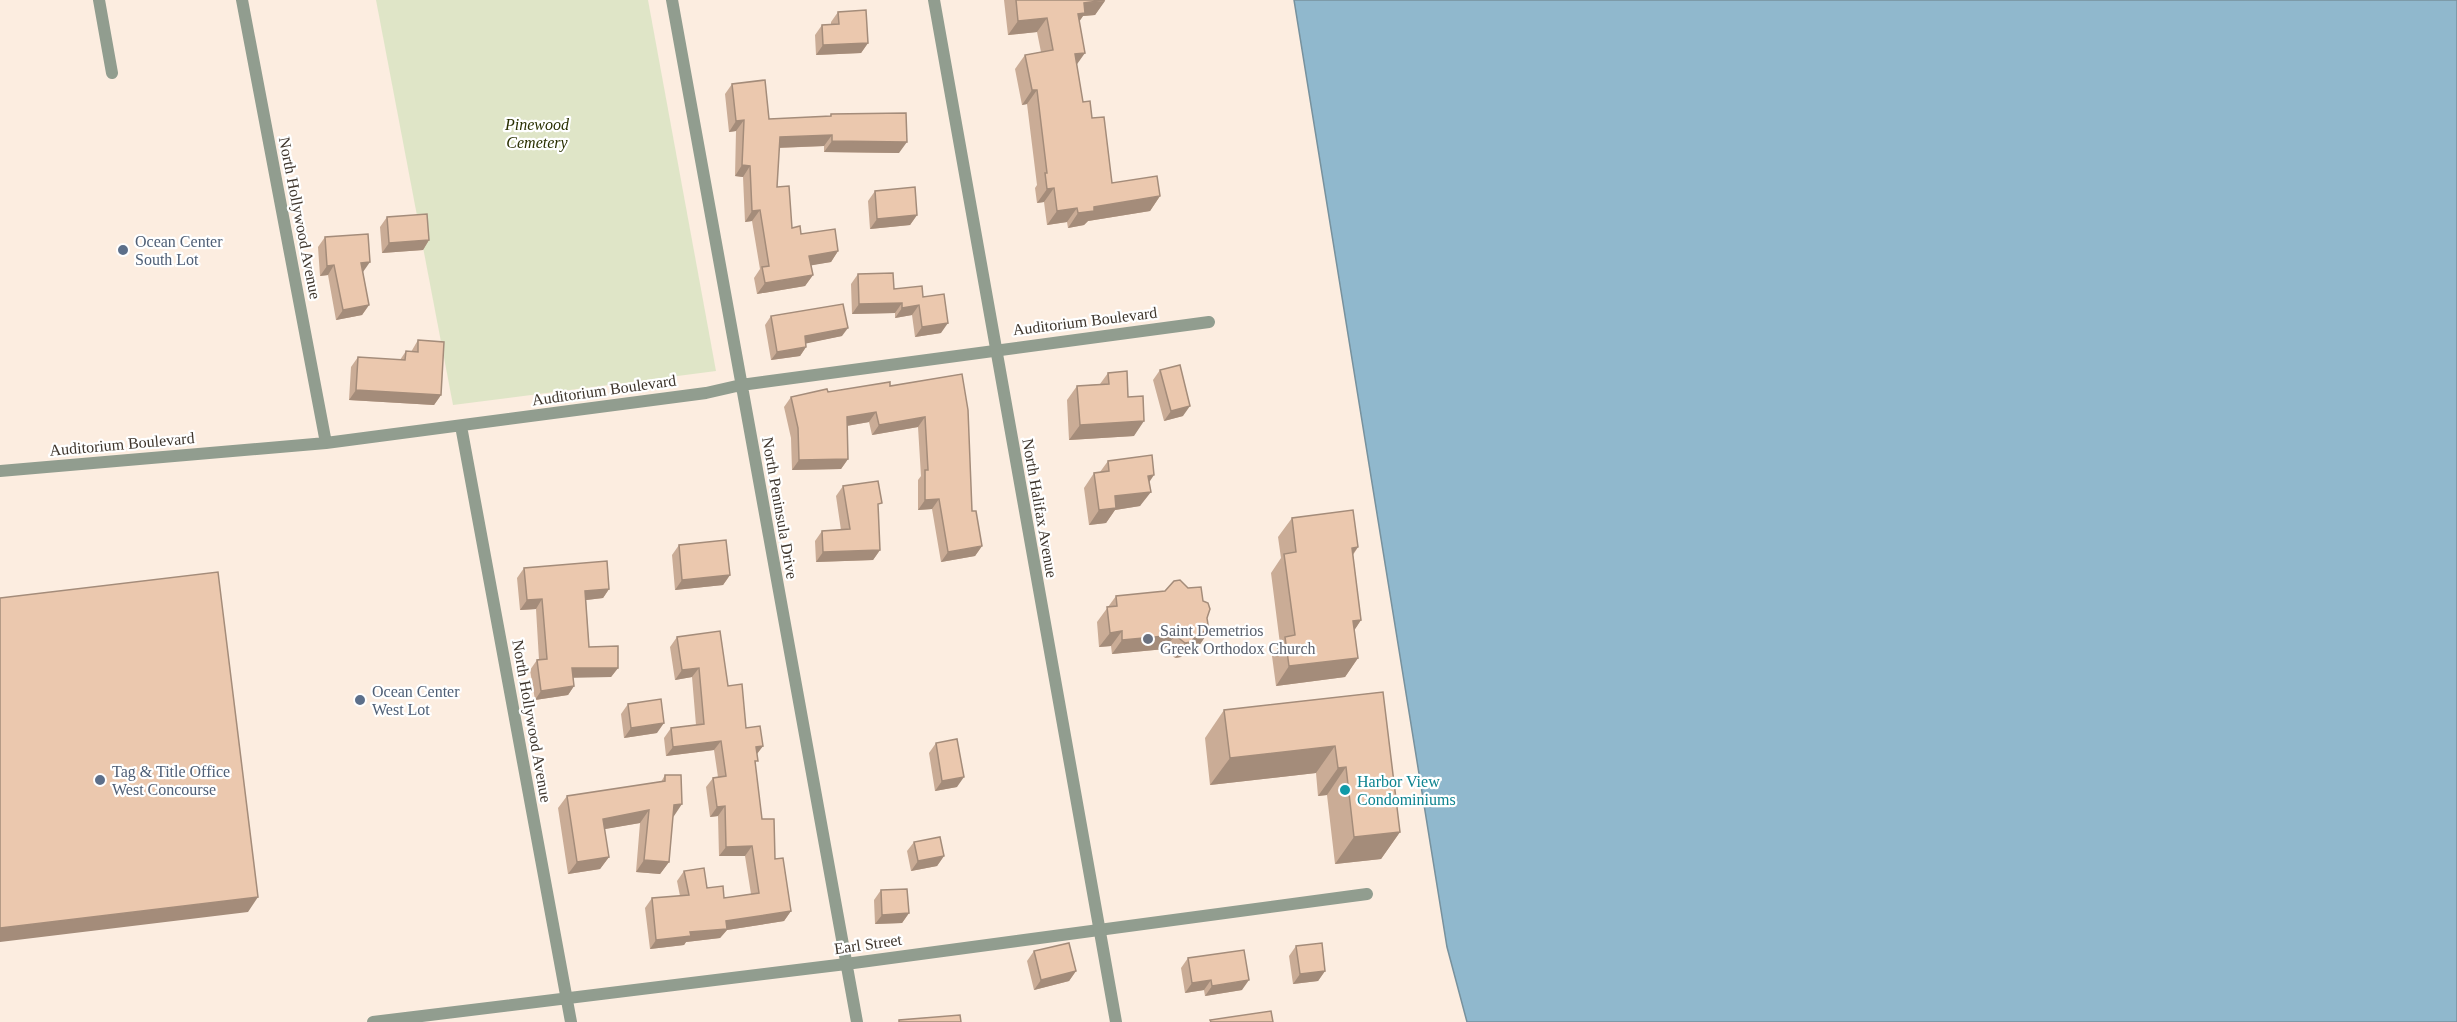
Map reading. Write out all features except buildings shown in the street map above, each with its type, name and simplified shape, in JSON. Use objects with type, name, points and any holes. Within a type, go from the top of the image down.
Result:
[{"type":"street","points":[[99,0],[112,73]]},
{"type":"street","name":"North Hollywood Avenue","points":[[242,0],[326,443]]},
{"type":"street","name":"North Peninsula Drive","points":[[672,0],[856,1022]]},
{"type":"street","name":"North Halifax Avenue","points":[[934,0],[994,350],[1116,1022]]},
{"type":"street","name":"Auditorium Boulevard","points":[[0,471],[326,443],[706,393],[741,385],[1209,322]]},
{"type":"street","name":"North Hollywood Avenue","points":[[461,426],[571,1022]]},
{"type":"street","name":"Earl Street","points":[[373,1022],[846,964],[1366,894]]},
{"type":"green space","name":"Pinewood Cemetery","points":[[376,0],[648,0],[716,371],[453,405]]},
{"type":"water","points":[[1294,0],[2457,0],[2457,1022],[1467,1022],[1447,947]]},
{"type":"place","name":"Ocean Center South Lot","points":[[123,250]]},
{"type":"place","name":"Saint Demetrios Greek Orthodox Church","points":[[1148,639]]},
{"type":"place","name":"Ocean Center West Lot","points":[[360,700]]},
{"type":"place","name":"Tag & Title Office West Concourse","points":[[100,780]]},
{"type":"place","name":"Harbor View Condominiums","points":[[1345,790]]}]
